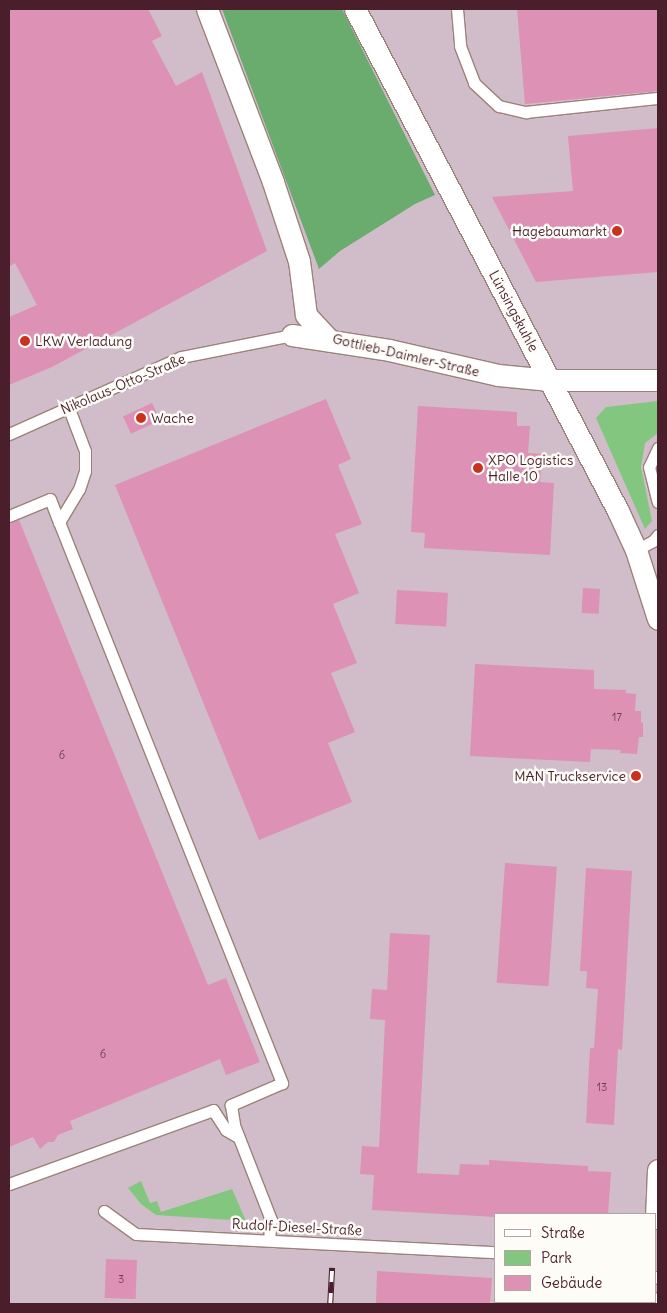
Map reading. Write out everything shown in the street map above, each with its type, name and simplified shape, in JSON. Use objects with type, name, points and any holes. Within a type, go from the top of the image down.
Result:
[{"type":"street","name":"Gottlieb-Daimler-Straße","points":[[207,9],[273,182],[299,261],[306,315],[329,340],[389,350],[498,375],[550,380],[658,380]]},
{"type":"street","name":"Lünsingskuhle","points":[[355,9],[550,380],[636,550],[658,619]]},
{"type":"street","name":"Nikolaus-Otto-Straße","points":[[292,335],[329,340]]},
{"type":"street","points":[[656,1213],[658,1170]]},
{"type":"lane","points":[[457,9],[460,46],[474,83],[499,106],[526,112],[658,98]]},
{"type":"lane","name":"Nikolaus-Otto-Straße","points":[[9,434],[181,357],[292,335]]},
{"type":"lane","points":[[59,522],[79,489],[85,471],[84,451],[68,406]]},
{"type":"lane","points":[[658,448],[649,467],[658,502]]},
{"type":"lane","points":[[9,516],[50,499],[282,1083],[231,1105],[238,1137],[271,1220],[268,1240]]},
{"type":"lane","points":[[636,550],[653,541],[658,535]]},
{"type":"lane","points":[[9,1184],[213,1110],[226,1130],[238,1137]]},
{"type":"lane","name":"Rudolf-Diesel-Straße","points":[[104,1211],[136,1234],[494,1252]]},
{"type":"shaded area","points":[[9,9],[658,9],[658,1304],[9,1304]]},
{"type":"green space","points":[[222,9],[342,9],[435,195],[415,204],[340,251],[319,269]]},
{"type":"green space","points":[[658,401],[658,433],[645,443],[641,467],[652,521],[645,529],[596,418],[606,407]]},
{"type":"green space","points":[[141,1181],[150,1203],[157,1201],[161,1212],[232,1189],[246,1221],[156,1215],[141,1204],[128,1188]]},
{"type":"building","points":[[9,9],[148,9],[162,36],[152,41],[176,86],[202,72],[267,251],[52,367],[9,385],[9,317],[37,305],[15,263],[9,267]]},
{"type":"building","points":[[517,9],[658,9],[658,91],[525,104]]},
{"type":"building","name":"Hagebaumarkt","points":[[658,128],[658,272],[536,282],[492,197],[573,191],[568,136]]},
{"type":"building","points":[[326,399],[351,459],[338,465],[362,524],[335,534],[359,593],[333,604],[357,663],[331,673],[355,732],[328,743],[352,802],[259,840],[115,485]]},
{"type":"building","name":"Wache","points":[[152,403],[160,420],[131,434],[123,417]]},
{"type":"building","name":"XPO Logistics Halle 10","points":[[418,406],[517,412],[517,426],[530,426],[528,453],[542,454],[540,482],[554,483],[550,555],[424,548],[425,533],[411,532]]},
{"type":"building","points":[[19,520],[208,985],[226,978],[260,1062],[226,1075],[220,1059],[70,1121],[73,1129],[58,1135],[54,1142],[48,1142],[40,1149],[33,1137],[9,1147],[9,523]]},
{"type":"building","points":[[583,588],[600,589],[599,614],[582,613]]},
{"type":"building","points":[[397,590],[448,593],[446,627],[395,624]]},
{"type":"building","points":[[475,664],[594,670],[594,689],[626,690],[626,693],[636,694],[635,711],[641,711],[641,722],[643,723],[643,737],[639,737],[637,754],[620,753],[621,750],[591,749],[590,762],[470,756]]},
{"type":"building","points":[[505,863],[557,867],[549,986],[497,983]]},
{"type":"building","points":[[586,868],[632,871],[622,1050],[618,1049],[614,1125],[586,1123],[590,1048],[594,1048],[598,989],[586,988],[587,971],[580,971]]},
{"type":"building","points":[[390,933],[430,935],[417,1173],[459,1175],[460,1164],[489,1165],[489,1160],[588,1166],[588,1171],[611,1172],[608,1213],[494,1213],[494,1217],[372,1210],[374,1175],[360,1174],[362,1146],[379,1147],[385,1020],[370,1019],[372,989],[387,990]]},
{"type":"building","points":[[106,1259],[137,1260],[136,1299],[105,1298]]},
{"type":"building","points":[[377,1271],[492,1278],[490,1304],[376,1304]]},
{"type":"railway","points":[[330,1304],[332,1268]]},
{"type":"place","name":"Hagebaumarkt","points":[[617,231]]},
{"type":"place","name":"LKW Verladung","points":[[25,341]]},
{"type":"place","name":"Wache","points":[[141,418]]},
{"type":"place","name":"XPO Logistics Halle 10","points":[[478,468]]},
{"type":"place","name":"MAN Truckservice","points":[[636,776]]}]
